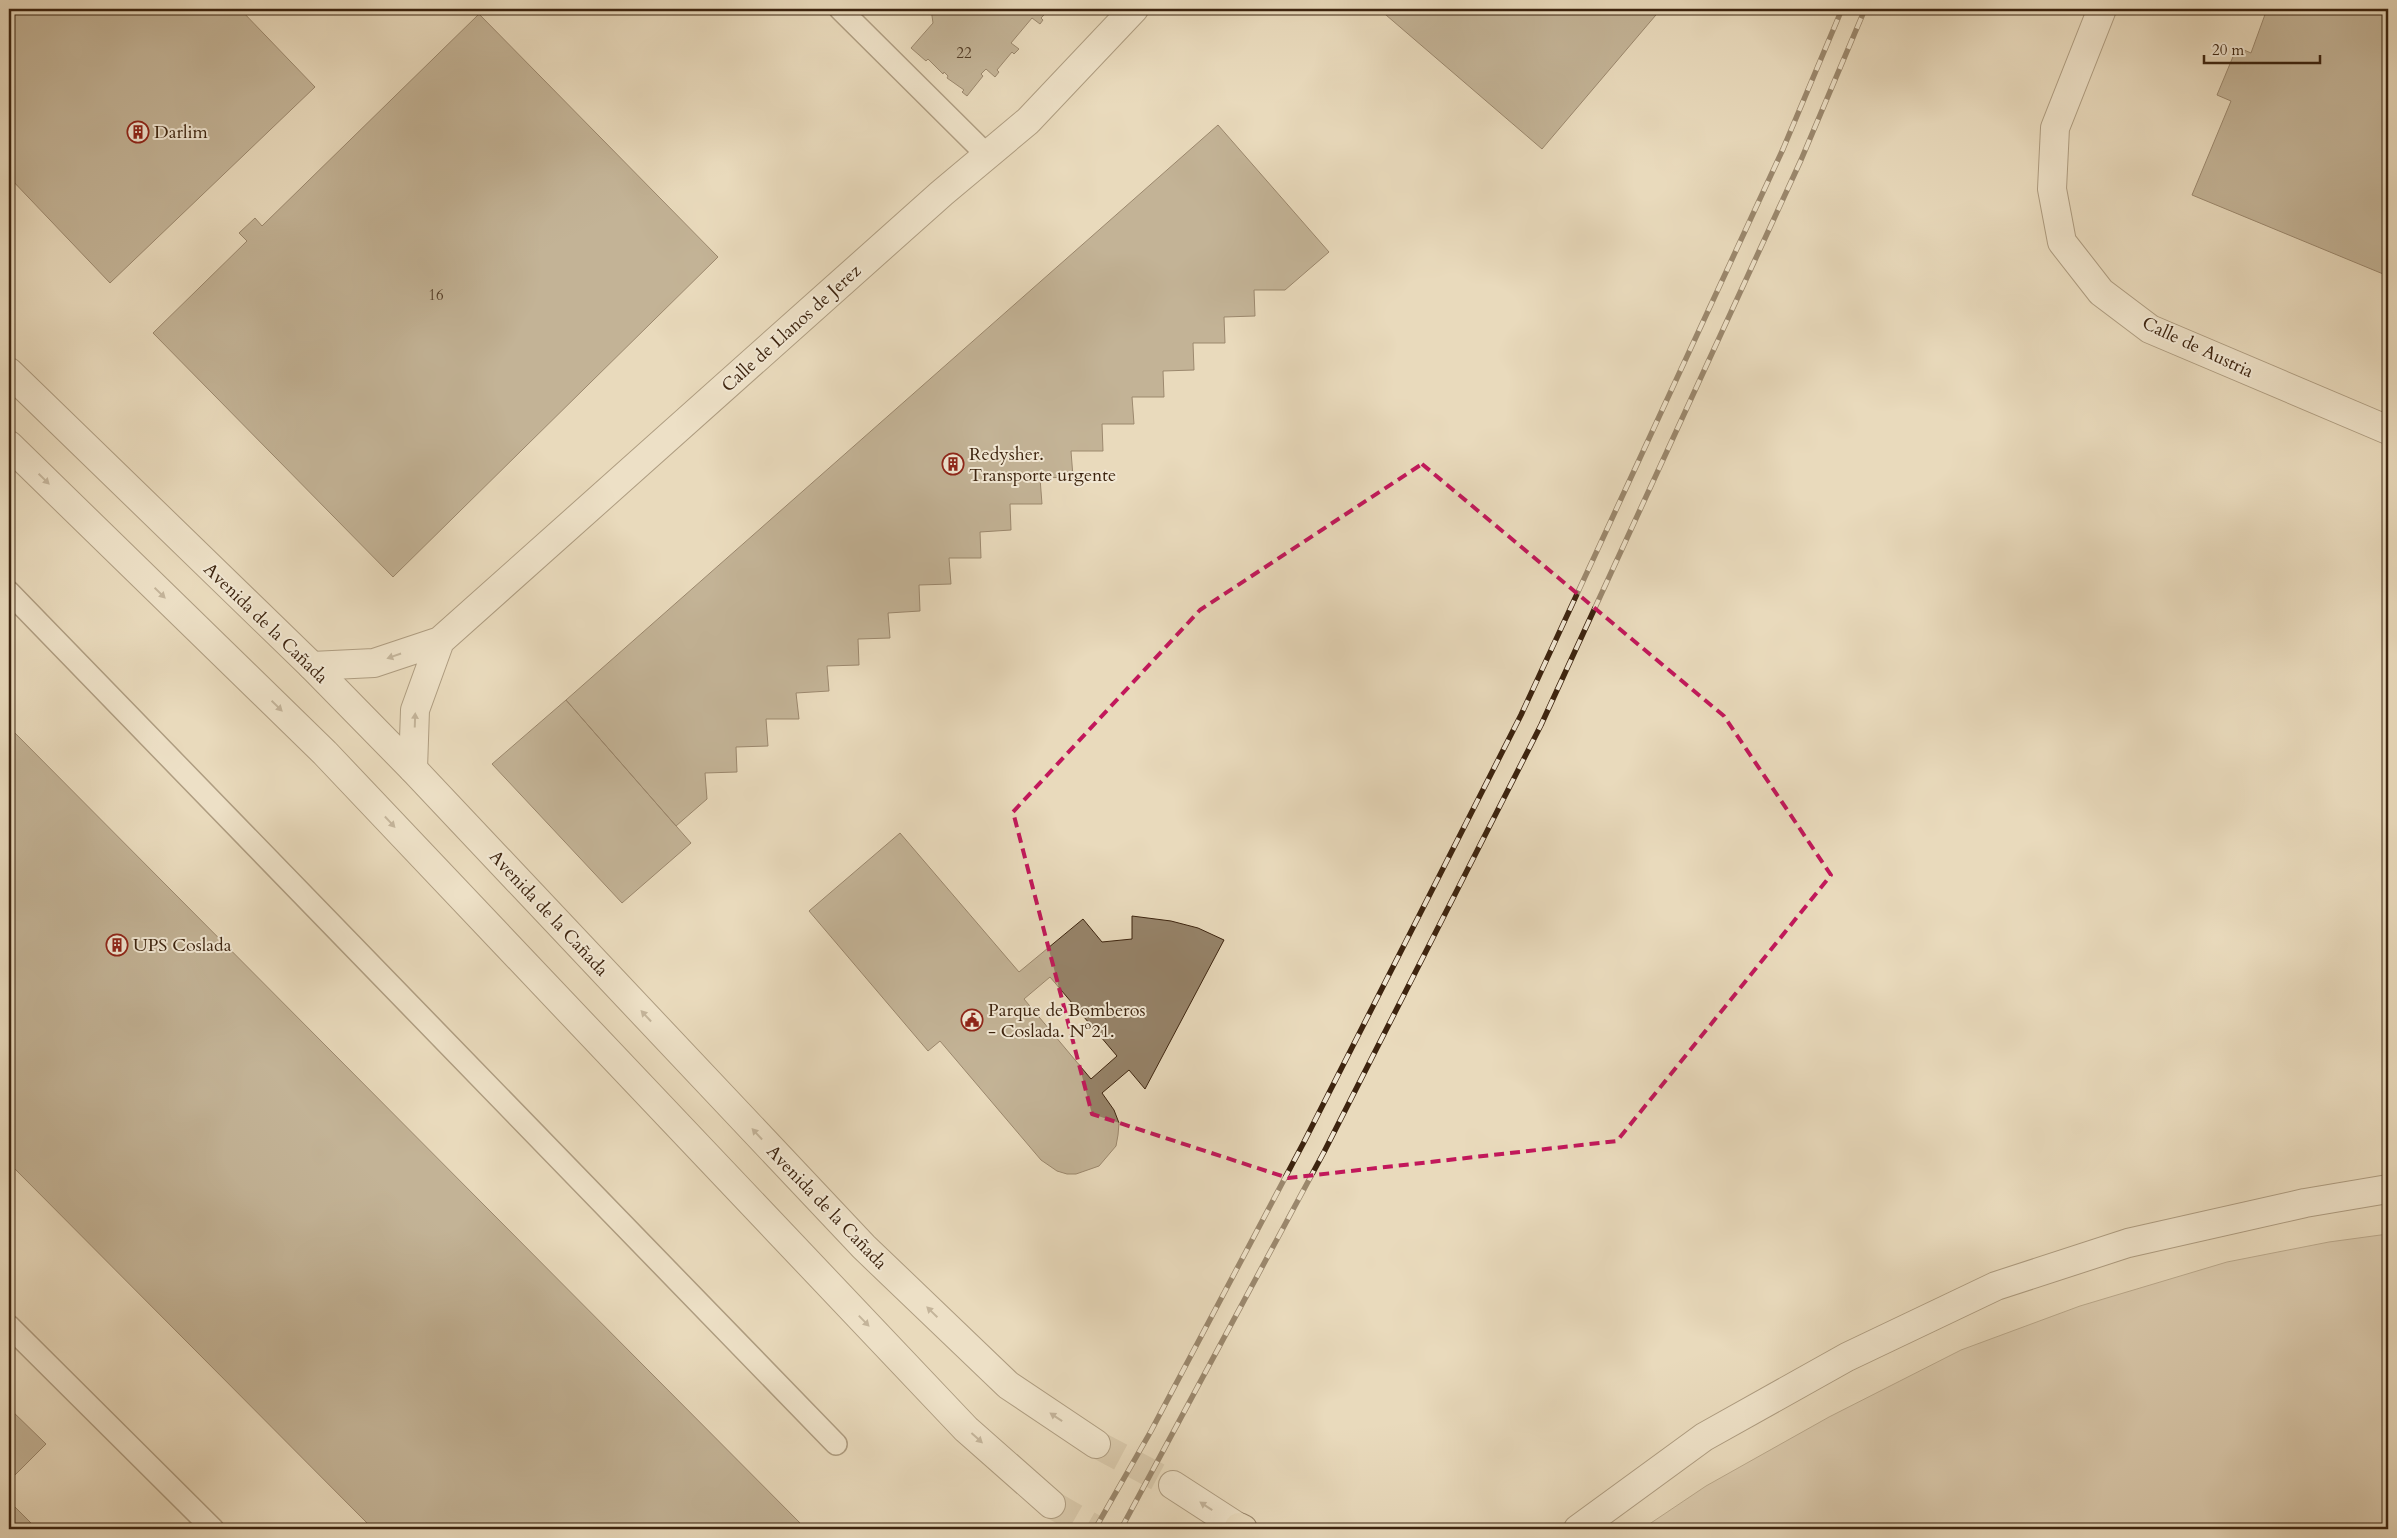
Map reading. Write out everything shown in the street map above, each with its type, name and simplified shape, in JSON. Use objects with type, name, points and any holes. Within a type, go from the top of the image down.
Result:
[{"type":"street","name":"Calle de Llanos de Jerez","points":[[312,666],[374,663],[440,640],[987,155],[1028,121],[1134,9]]},
{"type":"street","name":"Calle de Austria","points":[[2102,9],[2055,128],[2052,189],[2062,242],[2102,292],[2150,329],[2388,430]]},
{"type":"street","name":"Avenida de la Cañada","points":[[9,372],[312,666],[413,769],[864,1247],[1008,1385],[1096,1444]]},
{"type":"street","points":[[9,446],[324,753],[966,1428],[1051,1504]]},
{"type":"street","name":"Calle de Llanos de Jerez","points":[[413,769],[415,710],[440,640]]},
{"type":"street","points":[[1578,1529],[1704,1437],[1847,1357],[1996,1286],[2128,1243],[2305,1203],[2388,1189]]},
{"type":"street","points":[[1173,1485],[1241,1529]]},
{"type":"lane","points":[[840,9],[987,155]]},
{"type":"lane","points":[[9,592],[836,1444]]},
{"type":"lane","points":[[9,1326],[214,1529]]},
{"type":"highlighted area","points":[[1422,464],[1724,716],[1831,875],[1617,1141],[1288,1178],[1092,1114],[1013,812],[1200,610]]},
{"type":"shaded area","points":[[2388,1234],[2388,1529],[1642,1529],[1706,1486],[1829,1417],[1961,1350],[2080,1306],[2227,1262],[2329,1242]]},
{"type":"building","name":"Darlim","points":[[9,9],[240,9],[315,87],[110,283],[9,177]]},
{"type":"building","points":[[931,9],[1050,9],[1041,18],[1043,20],[1040,24],[1032,18],[1011,43],[1019,49],[1014,54],[1012,52],[997,70],[999,72],[995,77],[986,69],[981,74],[983,76],[967,96],[962,92],[964,90],[947,78],[948,76],[944,72],[943,74],[928,59],[926,61],[911,48],[933,23]]},
{"type":"building","points":[[1379,9],[1661,9],[1542,149]]},
{"type":"building","points":[[2267,9],[2388,9],[2388,276],[2192,195],[2231,101],[2217,95],[2237,47],[2251,53]]},
{"type":"building","points":[[479,14],[718,257],[393,577],[153,333],[247,241],[239,233],[255,218],[262,226]]},
{"type":"building","name":"Redysher. Transporte urgente","points":[[1218,125],[1329,252],[1285,290],[1254,290],[1255,316],[1224,317],[1225,343],[1193,343],[1194,370],[1163,371],[1164,397],[1132,397],[1134,424],[1102,424],[1103,451],[1071,451],[1073,477],[1040,478],[1042,504],[1010,504],[1011,530],[980,532],[981,558],[949,558],[951,584],[919,585],[920,611],[888,613],[890,638],[858,639],[859,665],[827,666],[829,691],[796,693],[799,719],[766,719],[768,746],[736,747],[737,772],[705,773],[707,799],[676,826],[566,700]]},
{"type":"building","points":[[566,700],[691,843],[622,903],[492,764]]},
{"type":"building","name":"UPS Coslada","points":[[9,727],[806,1529],[373,1529],[9,1163]]},
{"type":"building","name":"Parque de Bomberos - Coslada. Nº21.","points":[[900,833],[1019,972],[1083,919],[1102,942],[1132,939],[1132,916],[1171,921],[1198,928],[1224,940],[1145,1089],[1129,1070],[1102,1093],[1114,1110],[1119,1123],[1116,1146],[1099,1166],[1076,1174],[1067,1174],[1057,1171],[1041,1160],[940,1041],[928,1051],[809,911]],"holes":[[[1050,977],[1117,1056],[1091,1079],[1024,999]]]},
{"type":"building","points":[[9,1408],[46,1444],[9,1481]]},
{"type":"building","points":[[9,1501],[37,1529],[9,1529]]},
{"type":"tunnel","points":[[1096,1444],[1173,1485]]},
{"type":"tunnel","points":[[1051,1504],[1095,1529]]},
{"type":"railway","points":[[1095,1529],[1151,1431],[1304,1142],[1521,715],[1783,149],[1842,9]]},
{"type":"railway","points":[[1121,1529],[1324,1152],[1541,725],[1801,160],[1865,9]]},
{"type":"place","name":"Darlim","points":[[138,132]]},
{"type":"place","name":"Redysher. Transporte urgente","points":[[953,464]]},
{"type":"place","name":"UPS Coslada","points":[[117,945]]},
{"type":"place","name":"Parque de Bomberos - Coslada. Nº21.","points":[[972,1020]]}]
